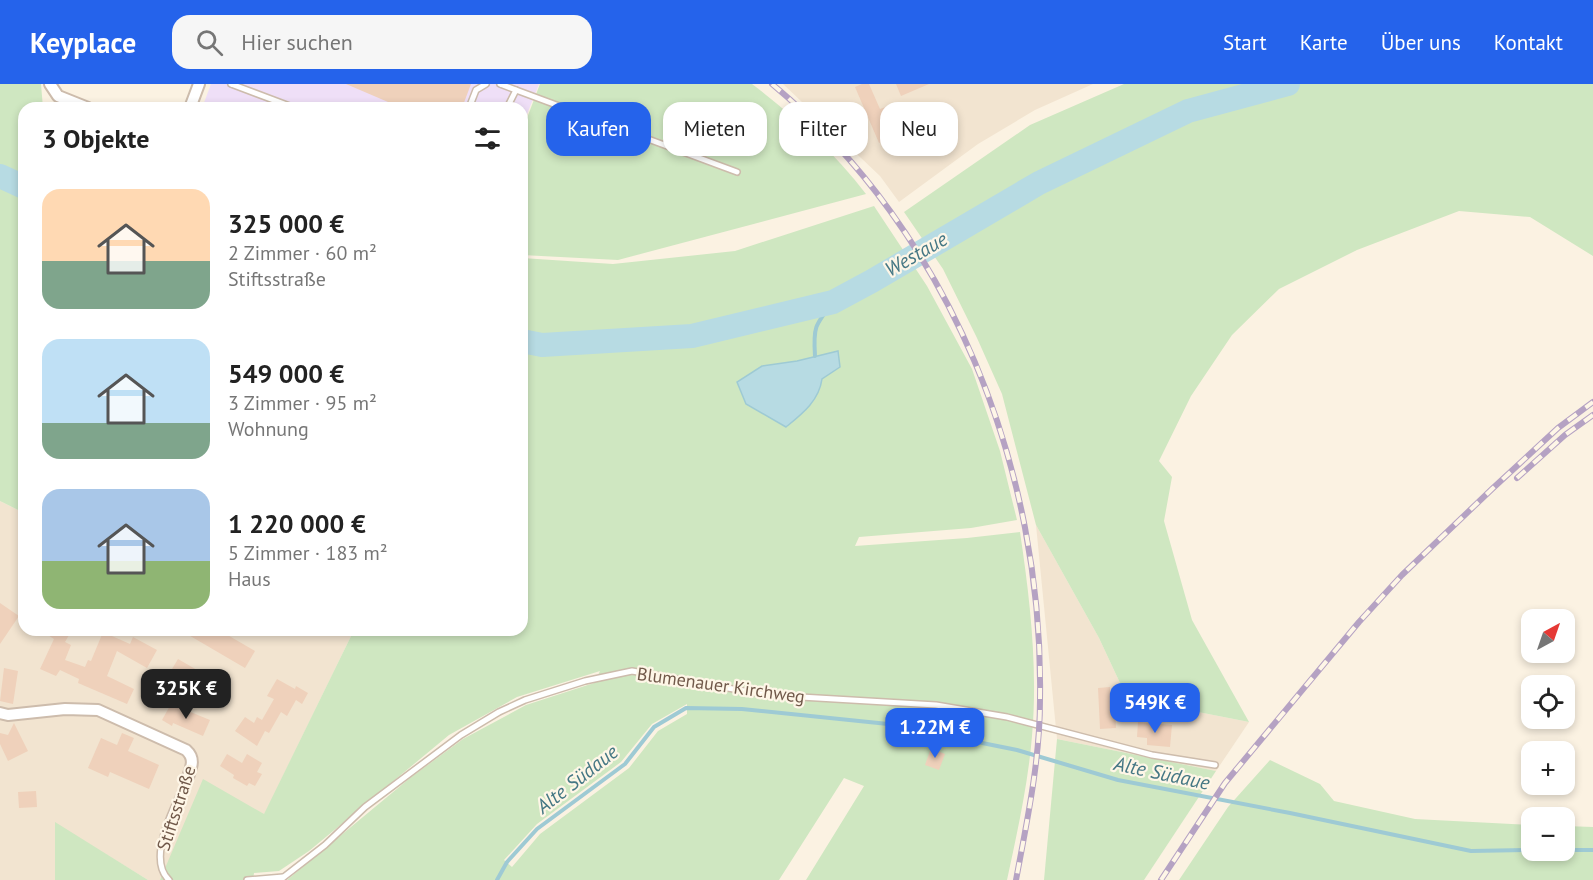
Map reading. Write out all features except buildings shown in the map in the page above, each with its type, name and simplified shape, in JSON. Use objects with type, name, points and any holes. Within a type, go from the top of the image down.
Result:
[{"type":"street","points":[[50,84],[58,96],[73,102]]},
{"type":"street","points":[[192,102],[199,84]]},
{"type":"street","name":"Stiftsstraße","points":[[0,713],[8,715],[65,709],[98,710],[186,750],[192,758],[192,767],[188,777]]},
{"type":"lane","points":[[231,84],[279,102]]},
{"type":"lane","points":[[471,102],[476,90],[486,84]]},
{"type":"lane","points":[[500,84],[737,172]]},
{"type":"lane","points":[[510,102],[516,90]]},
{"type":"lane","name":"Blumenauer Kirchweg","points":[[281,879],[325,845],[365,807],[461,735],[499,712],[525,700],[585,681],[632,671],[767,695],[936,705],[1007,717],[1152,755],[1215,765]]},
{"type":"lane","name":"Stiftsstraße","points":[[169,880],[161,868],[159,859],[161,845],[188,777]]},
{"type":"lane","points":[[247,880],[281,879]]},
{"type":"shaded area","points":[[211,84],[539,84],[528,112],[528,102],[204,102]]},
{"type":"shaded area","points":[[783,84],[1093,84],[1035,110],[978,144],[899,202],[880,176],[859,156],[868,156],[868,102],[802,102]]},
{"type":"shaded area","points":[[0,501],[18,510],[18,636],[351,636],[264,815],[164,869],[160,880],[148,880],[55,823],[55,880],[0,880]]},
{"type":"shaded area","points":[[1036,525],[1099,638],[1127,698],[1249,722],[1216,771],[1057,739]]},
{"type":"green space","points":[[0,84],[41,84],[42,102],[18,102],[18,510],[0,501]]},
{"type":"green space","points":[[540,84],[752,84],[779,106],[779,156],[833,156],[866,194],[618,260],[528,255],[528,115]]},
{"type":"green space","points":[[1124,84],[1593,84],[1593,256],[1530,217],[1459,211],[1357,250],[1279,289],[1232,335],[1191,396],[1159,461],[1172,477],[1164,521],[1192,620],[1249,722],[1127,698],[1099,638],[1036,525],[1002,394],[977,338],[943,269],[904,212],[1030,125]]},
{"type":"green space","points":[[874,206],[927,286],[972,369],[1000,451],[1017,520],[971,528],[859,537],[855,546],[1020,532],[1032,634],[1034,710],[1025,791],[1007,880],[806,880],[864,786],[844,778],[779,880],[287,880],[410,778],[463,739],[526,705],[594,683],[600,671],[517,697],[449,735],[309,851],[279,871],[254,873],[253,880],[160,880],[203,779],[264,814],[351,636],[528,636],[528,258],[613,264],[735,251]],"holes":[[[687,704],[687,714],[658,731],[629,768],[540,834],[512,867],[504,860],[537,824],[621,762],[652,724]]]},
{"type":"green space","points":[[1057,739],[1216,771],[1144,880],[1044,880]]},
{"type":"green space","points":[[1270,760],[1320,784],[1334,801],[1415,819],[1521,824],[1521,861],[1575,861],[1575,826],[1593,827],[1593,880],[1179,880],[1228,807]]},
{"type":"green space","points":[[55,822],[148,880],[55,880]]},
{"type":"water","points":[[838,351],[840,367],[822,379],[814,400],[786,427],[746,404],[737,382],[762,366],[797,361]]},
{"type":"waterway","name":"Westaue","points":[[528,342],[542,345],[692,336],[833,302],[1039,183],[1188,111],[1288,84]]},
{"type":"waterway","name":"Westaue","points":[[0,176],[18,184]]},
{"type":"waterway","points":[[815,356],[816,327],[833,302]]},
{"type":"waterway","name":"Alte Südaue","points":[[497,880],[507,862],[537,829],[625,764],[654,727],[686,708],[742,709],[888,724],[1017,750],[1118,780],[1471,851],[1521,850]]},
{"type":"waterway","name":"Alte Südaue","points":[[1575,850],[1593,850]]},
{"type":"railway","points":[[772,84],[835,144],[890,211],[937,284],[975,362],[1004,443],[1025,528],[1037,614],[1040,700],[1035,768],[1016,880]]},
{"type":"railway","points":[[1161,880],[1225,783],[1359,622],[1402,575],[1492,489],[1558,428],[1593,402]]},
{"type":"railway","points":[[1517,478],[1565,435],[1593,415]]}]
